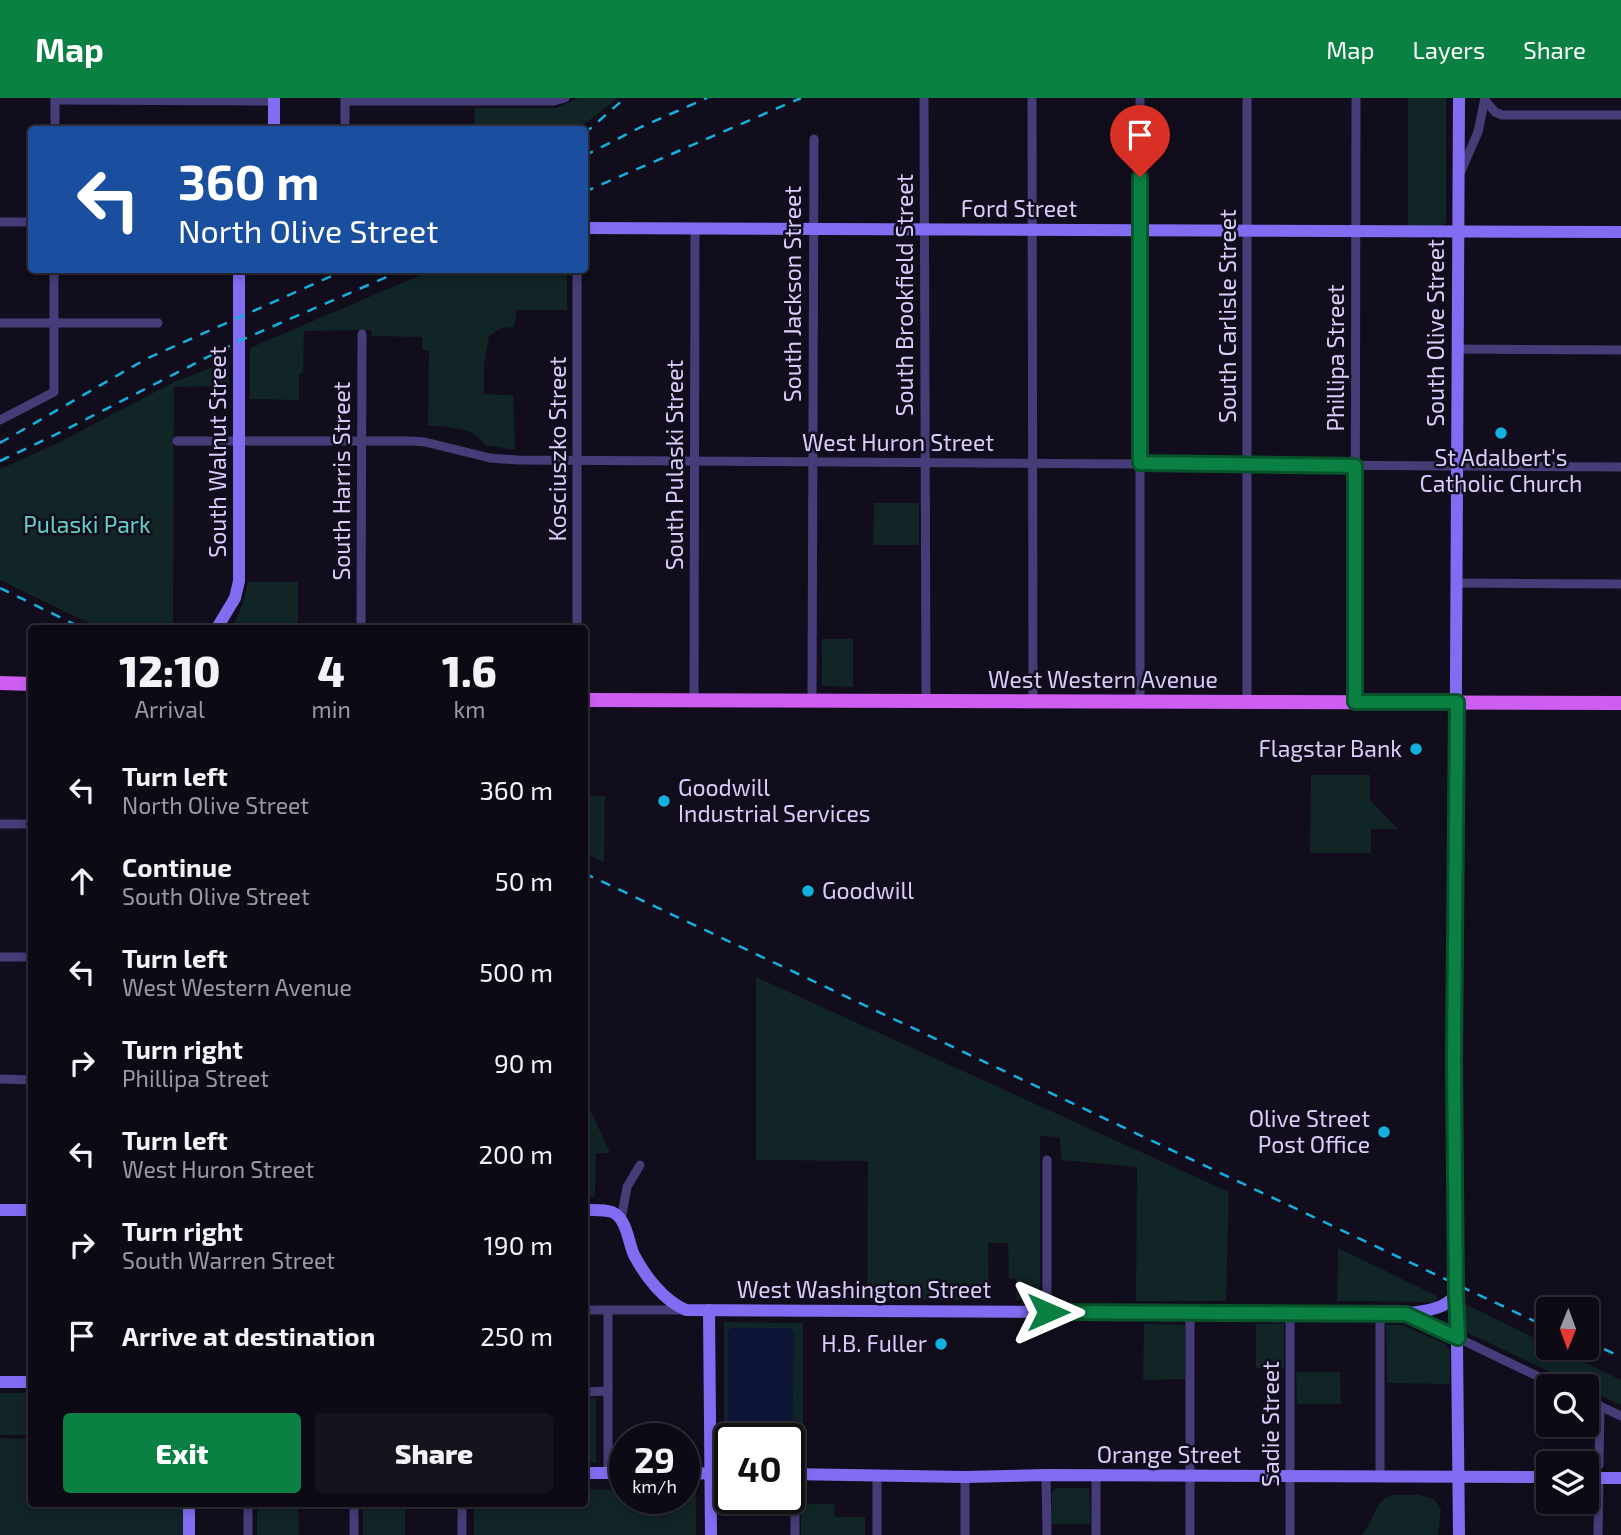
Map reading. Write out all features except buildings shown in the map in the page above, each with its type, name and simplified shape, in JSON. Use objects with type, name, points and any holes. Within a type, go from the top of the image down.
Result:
[{"type":"main road","points":[[0,683],[28,684]]},
{"type":"main road","name":"West Western Avenue","points":[[588,700],[1621,703]]},
{"type":"street","points":[[345,126],[345,99],[554,101],[565,98]]},
{"type":"street","name":"South Brookfield Street","points":[[924,98],[926,702]]},
{"type":"street","points":[[1032,98],[1033,702]]},
{"type":"street","points":[[1140,98],[1140,703]]},
{"type":"street","name":"South Carlisle Street","points":[[1247,98],[1247,703]]},
{"type":"street","name":"Phillipa Street","points":[[1355,702],[1356,98]]},
{"type":"street","name":"South Olive Street","points":[[1459,98],[1456,1290],[1459,1535]]},
{"type":"street","points":[[55,126],[55,99],[274,99],[274,126]]},
{"type":"street","points":[[1485,100],[1495,113],[1502,115],[1621,115]]},
{"type":"street","name":"South Olive Street","points":[[1458,179],[1480,125],[1485,100]]},
{"type":"street","points":[[1480,125],[1502,115]]},
{"type":"street","name":"South Jackson Street","points":[[812,701],[814,139]]},
{"type":"street","points":[[0,222],[28,222]]},
{"type":"street","name":"Ford Street","points":[[588,228],[1621,232]]},
{"type":"street","name":"South Pulaski Street","points":[[694,700],[695,229]]},
{"type":"street","points":[[0,420],[52,393],[54,389],[54,273]]},
{"type":"street","name":"South Walnut Street","points":[[219,625],[235,598],[239,581],[239,273]]},
{"type":"street","name":"Kosciuszko Street","points":[[577,273],[577,625]]},
{"type":"street","points":[[0,323],[158,323]]},
{"type":"street","name":"South Harris Street","points":[[361,625],[362,334]]},
{"type":"street","points":[[1457,349],[1621,350]]},
{"type":"street","name":"West Huron Street","points":[[177,440],[425,442],[490,458],[577,460],[1621,467]]},
{"type":"street","points":[[1458,583],[1621,584]]},
{"type":"street","points":[[0,824],[28,824]]},
{"type":"street","points":[[0,957],[28,957]]},
{"type":"street","points":[[0,1079],[28,1080]]},
{"type":"street","points":[[1047,1160],[1048,1312]]},
{"type":"street","points":[[621,1220],[627,1187],[640,1165]]},
{"type":"street","points":[[0,1210],[28,1210]]},
{"type":"street","points":[[588,1210],[612,1212],[621,1220],[639,1263],[668,1298],[686,1310]]},
{"type":"street","points":[[1406,1314],[1438,1310],[1448,1304],[1456,1290]]},
{"type":"street","points":[[588,1310],[686,1310]]},
{"type":"street","points":[[588,1473],[608,1473],[608,1310]]},
{"type":"street","name":"West Washington Street","points":[[686,1310],[1406,1314],[1536,1375]]},
{"type":"street","points":[[709,1310],[711,1535]]},
{"type":"street","points":[[1190,1535],[1191,1312]]},
{"type":"street","name":"Sadie Street","points":[[1290,1313],[1290,1535]]},
{"type":"street","points":[[1380,1313],[1380,1476]]},
{"type":"street","points":[[0,1382],[28,1382]]},
{"type":"street","points":[[588,1391],[608,1391]]},
{"type":"street","points":[[1597,1451],[1600,1406],[1621,1416]]},
{"type":"street","points":[[700,1473],[714,1473]]},
{"type":"street","name":"Orange Street","points":[[805,1474],[965,1477],[1536,1477]]},
{"type":"street","points":[[877,1474],[877,1535]]},
{"type":"street","points":[[1599,1474],[1621,1478]]},
{"type":"street","points":[[1046,1475],[1046,1535]]},
{"type":"street","points":[[1096,1475],[1097,1535]]},
{"type":"street","points":[[965,1477],[965,1535]]},
{"type":"street","points":[[189,1507],[189,1535]]},
{"type":"street","points":[[248,1507],[248,1535]]},
{"type":"street","points":[[354,1507],[354,1535]]},
{"type":"street","points":[[462,1507],[462,1535]]},
{"type":"street","points":[[794,1514],[795,1535]]},
{"type":"street","points":[[1597,1514],[1598,1535]]},
{"type":"green space","points":[[579,98],[618,98],[582,126],[474,126],[475,108],[556,108]]},
{"type":"green space","points":[[1408,98],[1446,98],[1446,222],[1443,226],[1408,227]]},
{"type":"green space","points":[[425,273],[567,273],[567,310],[517,310],[514,327],[502,328],[489,336],[484,364],[484,394],[513,395],[515,450],[485,445],[467,431],[428,425],[429,350],[422,350],[422,337],[372,336],[371,330],[304,331],[299,400],[250,399],[250,348]]},
{"type":"green space","name":"Pulaski Park","points":[[229,361],[229,386],[174,387],[173,625],[93,625],[0,580],[0,469],[58,443],[174,382]]},
{"type":"green space","points":[[874,503],[919,503],[919,545],[873,545]]},
{"type":"green space","points":[[248,582],[298,582],[298,625],[233,625]]},
{"type":"green space","points":[[822,639],[853,639],[853,687],[822,686]]},
{"type":"green space","points":[[1311,775],[1370,775],[1370,800],[1398,829],[1371,829],[1371,853],[1310,853]]},
{"type":"green space","points":[[588,796],[605,796],[604,862],[588,854]]},
{"type":"green space","points":[[756,977],[1229,1192],[1226,1301],[1136,1301],[1137,1167],[1061,1160],[1060,1137],[1040,1136],[1040,1300],[1016,1300],[1016,1279],[1009,1278],[1008,1243],[988,1243],[989,1300],[867,1300],[868,1161],[756,1160]]},
{"type":"green space","points":[[588,1105],[610,1153],[596,1153],[595,1197],[588,1197]]},
{"type":"green space","points":[[1338,1248],[1437,1296],[1436,1302],[1337,1301]]},
{"type":"green space","points":[[1465,1304],[1536,1339],[1536,1360],[1580,1360],[1621,1380],[1621,1405],[1599,1395],[1599,1374],[1555,1374],[1467,1331]]},
{"type":"green space","points":[[724,1322],[803,1323],[803,1423],[724,1423]]},
{"type":"green space","points":[[1144,1324],[1185,1325],[1185,1379],[1143,1380]]},
{"type":"green space","points":[[1256,1324],[1284,1324],[1284,1368],[1256,1368]]},
{"type":"green space","points":[[1386,1325],[1403,1325],[1445,1344],[1450,1351],[1450,1384],[1387,1383]]},
{"type":"green space","points":[[1296,1372],[1340,1372],[1341,1404],[1297,1404]]},
{"type":"green space","points":[[0,1393],[26,1393],[26,1435],[0,1435]]},
{"type":"green space","points":[[588,1398],[596,1398],[596,1463],[588,1462]]},
{"type":"green space","points":[[0,1438],[28,1439],[28,1507],[183,1507],[183,1535],[0,1535]]},
{"type":"green space","points":[[1056,1488],[1089,1488],[1091,1524],[1051,1524],[1052,1493]]},
{"type":"green space","points":[[588,1489],[609,1490],[609,1514],[696,1514],[696,1535],[474,1535],[474,1507],[588,1507]]},
{"type":"green space","points":[[1392,1495],[1418,1495],[1434,1499],[1441,1510],[1438,1535],[1362,1535],[1381,1502]]},
{"type":"green space","points":[[805,1504],[834,1504],[835,1517],[865,1517],[865,1535],[801,1535],[801,1514],[805,1514]]},
{"type":"green space","points":[[257,1507],[298,1507],[299,1535],[257,1535]]},
{"type":"green space","points":[[363,1507],[405,1507],[405,1535],[363,1535]]},
{"type":"water","points":[[731,1328],[790,1328],[794,1333],[792,1423],[728,1423],[728,1331]]},
{"type":"railway","points":[[588,130],[625,98]]},
{"type":"railway","points":[[588,154],[707,98]]},
{"type":"railway","points":[[588,190],[801,98]]},
{"type":"railway","points":[[0,443],[146,359],[338,273]]},
{"type":"railway","points":[[0,461],[239,341],[396,273]]},
{"type":"railway","points":[[0,588],[76,625]]},
{"type":"railway","points":[[588,875],[1536,1322]]},
{"type":"railway","points":[[1600,1347],[1621,1357]]},
{"type":"place","name":"St Adalbert's Catholic Church","points":[[1501,433]]},
{"type":"place","name":"Flagstar Bank","points":[[1416,749]]},
{"type":"place","name":"Goodwill Industrial Services","points":[[664,801]]},
{"type":"place","name":"Goodwill","points":[[808,891]]},
{"type":"place","name":"Olive Street Post Office","points":[[1384,1132]]},
{"type":"place","name":"H.B. Fuller","points":[[941,1344]]},
{"type":"route","points":[[1048,1312],[1406,1314],[1458,1338],[1454,1060],[1457,702],[1355,702],[1355,466],[1140,463],[1140,177]]}]
